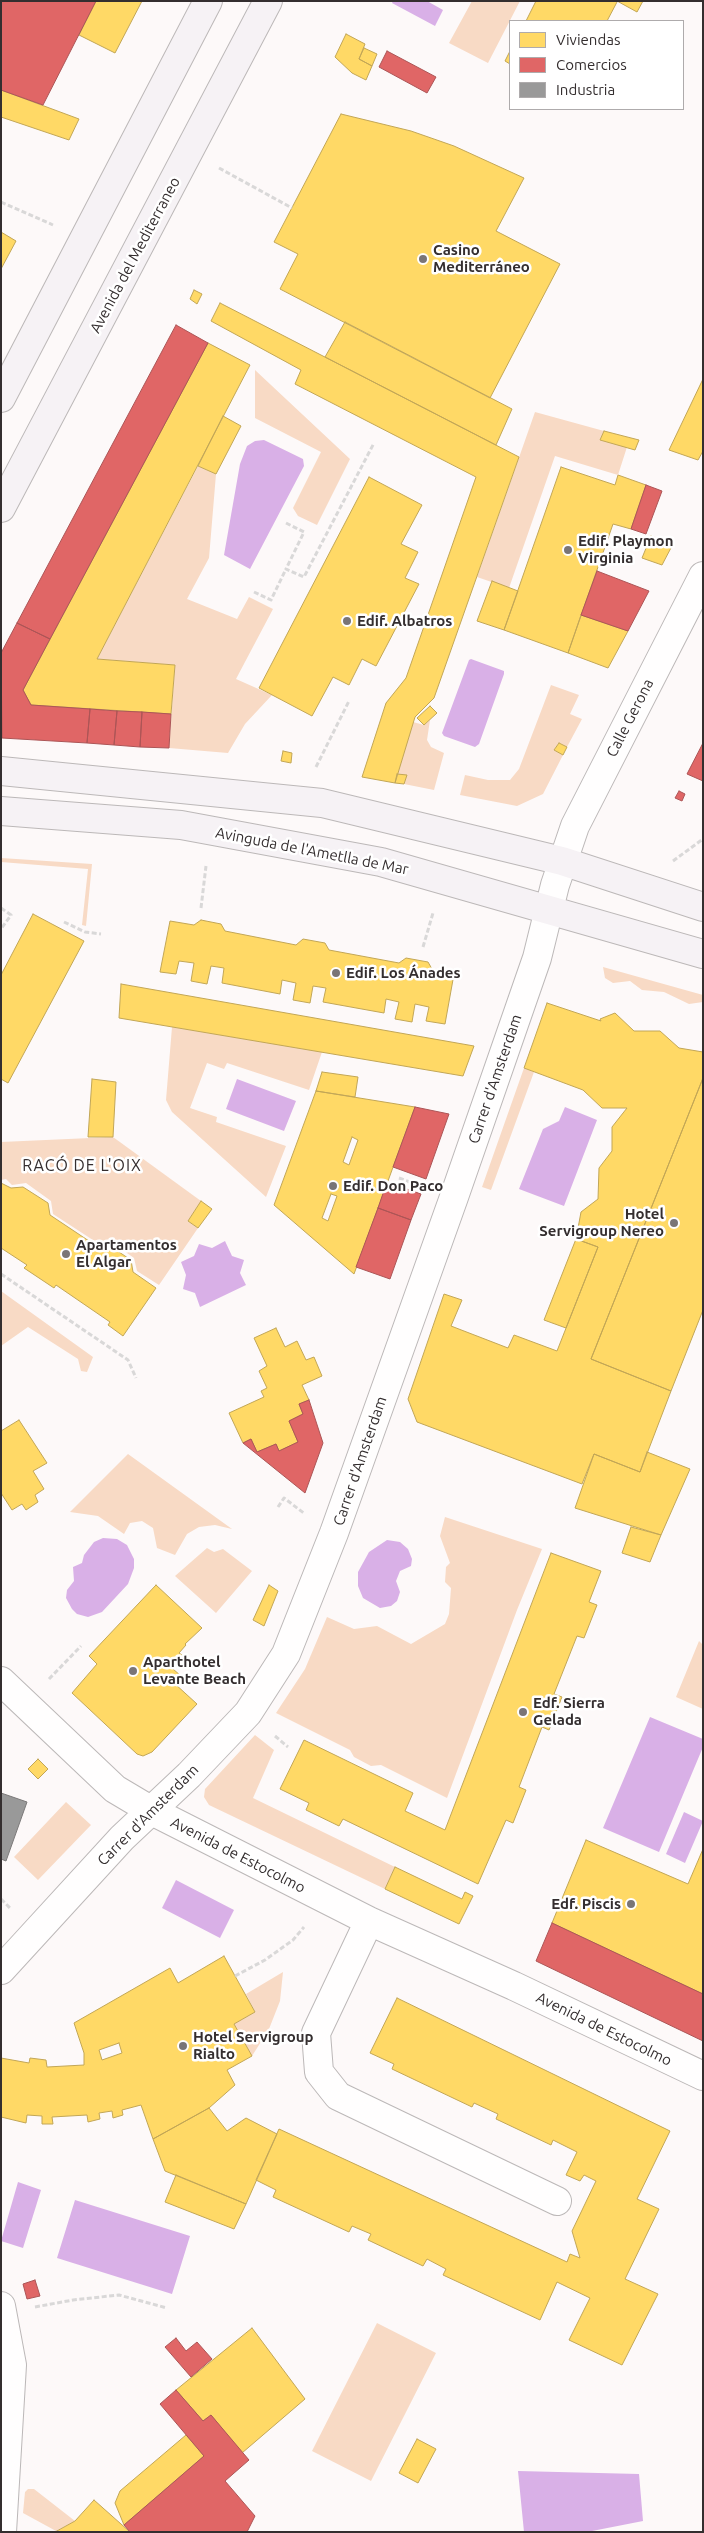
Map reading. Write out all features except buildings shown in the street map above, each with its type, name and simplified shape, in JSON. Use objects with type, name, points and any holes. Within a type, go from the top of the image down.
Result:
[{"type":"street","points":[[1,398],[208,1]]},
{"type":"street","name":"Avenida del Mediterraneo","points":[[1,508],[268,1]]},
{"type":"street","name":"Calle Gerona","points":[[562,861],[574,826],[703,576]]},
{"type":"street","points":[[1,771],[304,800],[336,806],[562,861],[703,907]]},
{"type":"street","name":"Avinguda de l'Ametlla de Mar","points":[[1,811],[154,823],[209,830],[381,862],[703,954]]},
{"type":"street","name":"Carrer d'Amsterdam","points":[[1,1970],[122,1838],[152,1811],[248,1713],[286,1654],[334,1534],[454,1197],[537,958],[562,861]]},
{"type":"street","name":"Avenida de Estocolmo","points":[[1,1681],[115,1789],[152,1811],[369,1921],[514,1986],[703,2076]]},
{"type":"street","points":[[369,1921],[316,2033],[319,2072],[338,2096],[558,2201]]},
{"type":"street","points":[[2,2310],[12,2365],[2,2532]]},
{"type":"path","points":[[190,152],[292,208]]},
{"type":"path","points":[[1,202],[83,239]]},
{"type":"path","points":[[286,569],[304,577],[374,443]]},
{"type":"path","points":[[254,592],[271,600],[304,532],[286,523]]},
{"type":"path","points":[[304,800],[315,768],[349,701]]},
{"type":"path","points":[[201,908],[209,830]]},
{"type":"path","points":[[1,908],[11,915],[1,929]]},
{"type":"path","points":[[64,922],[85,932],[101,934]]},
{"type":"path","points":[[1,1274],[128,1360],[136,1378]]},
{"type":"path","points":[[25,1702],[81,1646]]},
{"type":"path","points":[[235,1976],[265,1960],[293,1940],[326,1900]]},
{"type":"path","points":[[2,2310],[119,2295],[166,2308]]},
{"type":"shaded area","points":[[393,1],[427,1],[443,10],[435,26],[392,3]]},
{"type":"shaded area","points":[[472,1],[520,1],[488,63],[449,43]]},
{"type":"shaded area","points":[[255,370],[350,459],[317,525],[298,516],[293,508],[321,452],[255,418]]},
{"type":"shaded area","points":[[535,412],[604,431],[600,440],[627,447],[618,475],[555,456],[509,588],[477,577]]},
{"type":"shaded area","points":[[264,440],[303,459],[304,466],[250,569],[224,555],[240,464],[247,446],[255,441]]},
{"type":"shaded area","points":[[198,466],[216,474],[209,558],[187,599],[237,619],[249,597],[273,609],[236,679],[272,695],[245,724],[228,753],[169,748],[175,665],[97,659]]},
{"type":"shaded area","points":[[471,659],[504,671],[479,744],[475,747],[444,736],[442,733]]},
{"type":"shaded area","points":[[551,685],[579,695],[570,714],[582,719],[567,747],[559,743],[554,750],[563,755],[543,794],[517,806],[460,795],[465,775],[488,780],[510,780],[519,769]]},
{"type":"shaded area","points":[[430,720],[427,740],[431,747],[444,753],[434,790],[404,784],[406,776],[397,774],[413,722],[424,725]]},
{"type":"shaded area","points":[[1,858],[92,864],[86,926],[82,925],[88,869],[1,862]]},
{"type":"shaded area","points":[[603,967],[703,995],[703,1002],[689,1004],[664,992],[642,990],[630,981],[613,983],[605,978]]},
{"type":"shaded area","points":[[172,1027],[322,1052],[309,1090],[227,1063],[224,1069],[207,1063],[190,1108],[217,1117],[216,1122],[286,1146],[266,1197],[172,1112],[166,1100]]},
{"type":"shaded area","points":[[524,1068],[534,1072],[491,1190],[482,1187]]},
{"type":"shaded area","points":[[237,1079],[296,1101],[284,1131],[226,1109]]},
{"type":"shaded area","points":[[565,1107],[597,1120],[564,1206],[519,1189],[543,1129],[559,1121]]},
{"type":"shaded area","points":[[113,1137],[201,1201],[188,1221],[198,1228],[159,1285],[137,1271],[134,1258],[110,1241],[96,1242],[53,1214],[51,1201],[26,1183],[12,1185],[6,1179],[1,1180],[1,1142]]},
{"type":"shaded area","points":[[225,1241],[232,1256],[244,1260],[240,1273],[246,1285],[200,1307],[195,1293],[183,1289],[186,1275],[181,1262],[194,1256],[199,1244],[212,1248]]},
{"type":"shaded area","points":[[1,1291],[93,1357],[87,1372],[81,1371],[78,1359],[28,1327],[1,1346]]},
{"type":"shaded area","points":[[128,1454],[232,1529],[215,1525],[199,1527],[187,1534],[175,1555],[157,1548],[153,1528],[142,1521],[130,1523],[124,1534],[98,1516],[70,1512]]},
{"type":"shaded area","points":[[445,1517],[542,1549],[517,1610],[447,1798],[381,1765],[371,1766],[354,1757],[350,1750],[276,1713],[305,1669],[327,1617],[354,1629],[377,1626],[411,1644],[445,1624],[449,1614],[451,1588],[445,1582],[446,1567],[450,1563],[440,1536]]},
{"type":"shaded area","points":[[103,1538],[117,1539],[127,1545],[134,1559],[134,1568],[128,1584],[102,1612],[88,1617],[77,1614],[72,1609],[66,1598],[67,1590],[74,1581],[73,1567],[82,1563],[84,1555],[94,1542]]},
{"type":"shaded area","points":[[387,1540],[400,1542],[408,1549],[412,1559],[411,1566],[400,1571],[396,1581],[400,1592],[397,1601],[391,1606],[380,1608],[363,1598],[358,1586],[358,1572],[369,1552]]},
{"type":"shaded area","points":[[207,1548],[214,1552],[223,1549],[252,1571],[216,1613],[175,1576]]},
{"type":"shaded area","points":[[699,1641],[703,1645],[703,1709],[676,1697]]},
{"type":"shaded area","points":[[650,1717],[703,1739],[703,1747],[659,1852],[603,1828]]},
{"type":"shaded area","points":[[255,1735],[274,1750],[253,1798],[395,1867],[385,1889],[209,1805],[204,1797],[205,1789]]},
{"type":"shaded area","points":[[66,1802],[91,1825],[38,1880],[14,1857]]},
{"type":"shaded area","points":[[684,1812],[703,1821],[685,1863],[666,1854]]},
{"type":"shaded area","points":[[176,1880],[234,1910],[220,1938],[162,1908]]},
{"type":"shaded area","points":[[283,1972],[280,2001],[269,2029],[252,2056],[234,2024],[255,2012],[246,1994]]},
{"type":"shaded area","points":[[18,2182],[41,2190],[23,2248],[1,2241]]},
{"type":"shaded area","points":[[75,2200],[190,2236],[172,2294],[57,2258]]},
{"type":"shaded area","points":[[377,2323],[436,2353],[371,2481],[312,2451]]},
{"type":"shaded area","points":[[518,2471],[639,2474],[643,2521],[587,2532],[524,2532]]},
{"type":"shaded area","points":[[28,2489],[34,2489],[75,2521],[56,2531],[23,2513],[25,2492]]},
{"type":"place","name":"Casino Mediterráneo","points":[[423,259]]},
{"type":"place","name":"Edif. Playmon Virginia","points":[[568,550]]},
{"type":"place","name":"Edif. Albatros","points":[[347,621]]},
{"type":"place","name":"Edif. Los Ánades","points":[[336,973]]},
{"type":"place","name":"Edif. Don Paco","points":[[333,1186]]},
{"type":"place","name":"Hotel Servigroup Nereo","points":[[674,1223]]},
{"type":"place","name":"Apartamentos El Algar","points":[[66,1254]]},
{"type":"place","name":"Aparthotel Levante Beach","points":[[133,1671]]},
{"type":"place","name":"Edf. Sierra Gelada","points":[[523,1712]]},
{"type":"place","name":"Edf. Piscis","points":[[631,1904]]},
{"type":"place","name":"Hotel Servigroup Rialto","points":[[183,2046]]},
{"type":"district","name":"RACÓ DE L'OIX","points":[[82,1166]]}]
